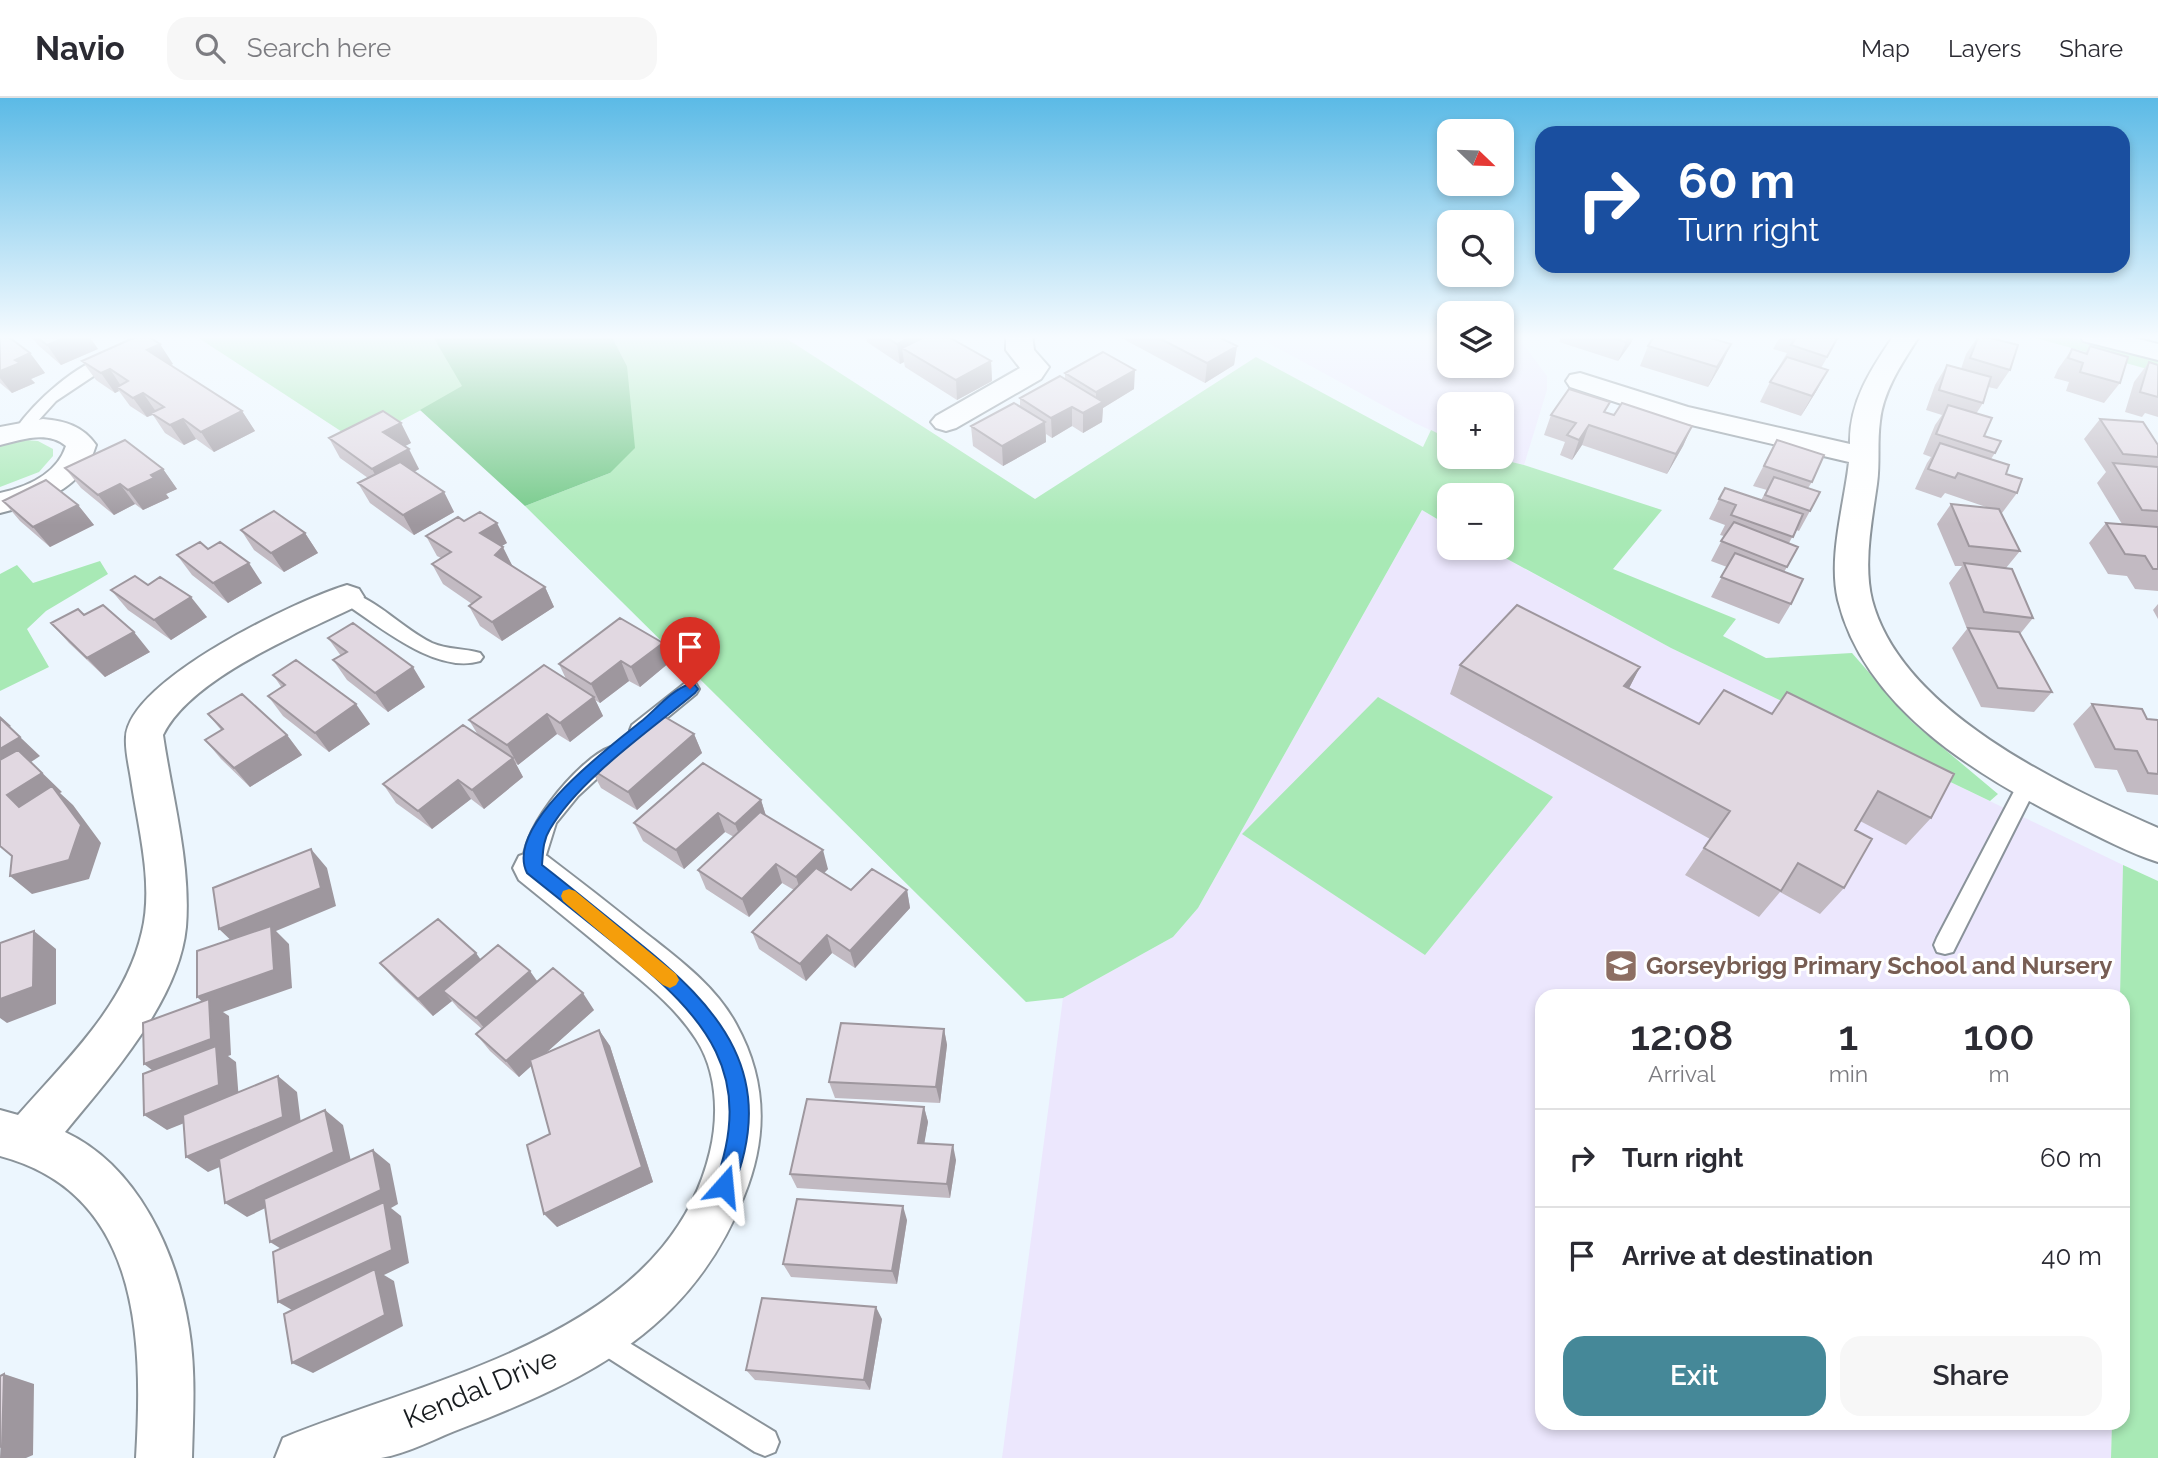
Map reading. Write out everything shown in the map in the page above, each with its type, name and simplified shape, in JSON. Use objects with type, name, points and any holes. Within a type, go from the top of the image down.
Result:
[{"type":"street","points":[[946,422],[987,398]]},
{"type":"street","points":[[1633,398],[1680,414],[1865,457]]},
{"type":"street","points":[[1871,398],[1865,418],[1865,457],[1852,559],[1855,600],[1865,633],[1882,662],[1919,701],[1973,748],[2084,814],[2158,846]]},
{"type":"street","points":[[0,503],[32,493],[54,482],[71,468],[79,457],[81,445],[74,435],[64,431],[45,428],[11,433]]},
{"type":"street","points":[[164,1458],[167,1403],[161,1315],[144,1257],[113,1199],[82,1169],[15,1135],[130,1015],[152,977],[163,944],[167,896],[144,735],[155,712],[185,685],[238,651],[347,597]]},
{"type":"street","name":"Kendal Drive","points":[[303,1458],[518,1378],[596,1336],[640,1305],[682,1260],[715,1212],[734,1160],[741,1112],[734,1072],[720,1037],[692,1000],[533,868]]},
{"type":"lane","points":[[11,433],[49,398]]},
{"type":"lane","points":[[347,597],[423,646],[445,655],[474,657]]},
{"type":"lane","points":[[533,868],[534,848],[542,827],[559,804],[587,774],[690,689]]},
{"type":"lane","points":[[1945,945],[2028,783]]},
{"type":"lane","points":[[596,1336],[765,1442]]},
{"type":"shaded area","points":[[1370,398],[1437,398],[1437,433],[1415,423]]},
{"type":"shaded area","points":[[1514,398],[1544,398],[1524,465],[1514,463]]},
{"type":"shaded area","name":"Gorseybrigg Primary School and Nursery","points":[[1422,510],[1437,519],[1437,560],[1508,560],[1671,648],[2123,865],[2120,989],[1535,989],[1535,1430],[2112,1430],[2111,1458],[1002,1458],[1063,998],[1173,937],[1198,908]]},
{"type":"green space","points":[[291,398],[443,398],[359,443]]},
{"type":"green space","points":[[440,398],[630,398],[635,448],[610,473],[525,506],[420,410]]},
{"type":"green space","points":[[622,398],[879,398],[1035,499],[1191,398],[1333,398],[1423,447],[1431,430],[1437,433],[1437,469],[1514,469],[1514,463],[1662,510],[1613,569],[1736,619],[1723,636],[1766,658],[1852,653],[1912,722],[1998,794],[1990,801],[1671,648],[1509,560],[1514,560],[1514,483],[1437,483],[1437,519],[1422,510],[1198,908],[1173,937],[1063,998],[1026,1002],[525,506],[610,473]]},
{"type":"green space","points":[[25,440],[38,441],[53,449],[53,456],[39,472],[0,487],[0,446]]},
{"type":"green space","points":[[100,561],[108,574],[46,611],[27,629],[49,667],[0,691],[0,574],[17,565],[33,583]]},
{"type":"green space","points":[[1378,697],[1553,797],[1425,955],[1242,834]]},
{"type":"green space","points":[[2123,865],[2158,881],[2158,1458],[2111,1458],[2112,1430],[2130,1430],[2130,989],[2120,989]]},
{"type":"building","points":[[151,398],[222,398],[242,411],[201,432],[183,419],[170,425],[151,413],[164,407]]},
{"type":"building","points":[[1021,398],[1097,398],[1103,402],[1083,413],[1072,407],[1051,418]]},
{"type":"building","points":[[1562,398],[1599,398],[1610,402],[1604,412],[1614,415],[1622,403],[1692,426],[1676,454],[1589,425],[1579,440],[1567,435],[1576,423],[1551,415]]},
{"type":"building","points":[[1968,398],[1984,398],[1983,403]]},
{"type":"building","points":[[1014,403],[1045,422],[1002,446],[971,426]]},
{"type":"building","points":[[1948,405],[1992,418],[1984,436],[2001,441],[1995,453],[1936,434]]},
{"type":"building","points":[[383,411],[401,423],[383,432],[409,449],[372,469],[329,438]]},
{"type":"building","points":[[2100,419],[2143,422],[2158,445],[2158,457],[2123,454]]},
{"type":"building","points":[[125,440],[163,469],[151,475],[154,478],[128,490],[120,484],[98,495],[65,468]]},
{"type":"building","points":[[1777,440],[1824,455],[1812,482],[1764,466]]},
{"type":"building","points":[[1940,443],[2009,465],[2006,474],[2022,479],[2017,493],[1958,473],[1955,478],[1928,469]]},
{"type":"building","points":[[400,462],[444,492],[403,515],[358,483]]},
{"type":"building","points":[[2113,463],[2158,467],[2158,511],[2142,510]]},
{"type":"building","points":[[1774,477],[1820,492],[1810,511],[1765,495]]},
{"type":"building","points":[[46,480],[78,505],[33,527],[3,501]]},
{"type":"building","points":[[1725,488],[1803,514],[1793,537],[1731,515],[1736,505],[1719,499]]},
{"type":"building","points":[[1951,504],[1999,509],[2020,551],[1969,546]]},
{"type":"building","points":[[274,511],[305,533],[271,553],[241,530]]},
{"type":"building","points":[[480,512],[497,523],[480,533],[503,547],[495,555],[545,587],[492,622],[469,606],[481,597],[432,564],[451,552],[426,536],[458,517],[464,521]]},
{"type":"building","points":[[1734,522],[1798,547],[1787,567],[1721,541]]},
{"type":"building","points":[[2106,523],[2158,527],[2158,569],[2153,569],[2145,556],[2125,554]]},
{"type":"building","points":[[200,542],[208,549],[220,542],[249,563],[213,583],[177,555]]},
{"type":"building","points":[[1735,553],[1803,579],[1791,604],[1721,577]]},
{"type":"building","points":[[1964,563],[2012,569],[2033,618],[1984,612]]},
{"type":"building","points":[[135,576],[148,585],[160,577],[191,597],[154,620],[111,590]]},
{"type":"building","points":[[103,605],[134,632],[87,658],[51,623],[78,609],[84,615]]},
{"type":"building","points":[[1517,605],[1640,667],[1624,686],[1699,724],[1724,690],[1772,714],[1787,692],[1954,774],[1931,818],[1878,791],[1855,830],[1872,839],[1844,888],[1798,863],[1781,891],[1704,848],[1730,811],[1460,665]]},
{"type":"building","points":[[620,618],[663,643],[631,667],[621,661],[591,684],[559,664]]},
{"type":"building","points":[[353,623],[413,667],[375,693],[333,660],[347,652],[328,638]]},
{"type":"building","points":[[1968,628],[2019,632],[2052,692],[1998,688]]},
{"type":"building","points":[[296,660],[356,704],[315,733],[268,696],[285,685],[273,675]]},
{"type":"building","points":[[544,665],[594,697],[560,723],[547,714],[507,745],[469,720]]},
{"type":"building","points":[[242,694],[287,735],[234,768],[205,740],[223,729],[208,714]]},
{"type":"building","points":[[2092,704],[2142,709],[2147,719],[2158,720],[2158,774],[2148,773],[2137,751],[2115,749]]},
{"type":"building","points":[[658,713],[694,734],[628,792],[591,769]]},
{"type":"building","points":[[0,718],[20,737],[0,749]]},
{"type":"building","points":[[463,725],[513,758],[472,790],[458,780],[418,811],[383,784]]},
{"type":"building","points":[[18,750],[42,773],[7,795],[19,807],[52,786],[81,825],[69,860],[10,876],[12,856],[0,846],[0,760]]},
{"type":"building","points":[[703,763],[761,800],[735,824],[718,813],[676,850],[634,823]]},
{"type":"building","points":[[760,812],[823,850],[796,877],[776,864],[742,899],[698,870]]},
{"type":"building","points":[[311,849],[321,888],[219,929],[213,888]]},
{"type":"building","points":[[816,868],[851,890],[872,869],[907,890],[850,951],[827,935],[800,964],[752,932]]},
{"type":"building","points":[[438,919],[476,953],[418,999],[380,963]]},
{"type":"building","points":[[271,926],[274,970],[197,997],[197,951]]},
{"type":"building","points":[[34,931],[33,987],[0,999],[0,943]]},
{"type":"building","points":[[498,945],[530,971],[476,1018],[443,991]]},
{"type":"building","points":[[553,968],[583,993],[506,1061],[476,1034]]},
{"type":"building","points":[[209,999],[211,1039],[144,1064],[143,1023]]},
{"type":"building","points":[[841,1023],[944,1029],[936,1087],[829,1082]]},
{"type":"building","points":[[599,1030],[642,1167],[544,1214],[527,1145],[550,1134],[530,1060]]},
{"type":"building","points":[[216,1046],[219,1085],[144,1115],[143,1074]]},
{"type":"building","points":[[278,1076],[283,1117],[186,1157],[183,1115]]},
{"type":"building","points":[[807,1099],[924,1107],[918,1143],[953,1145],[947,1184],[790,1174]]},
{"type":"building","points":[[325,1110],[334,1152],[225,1203],[219,1159]]},
{"type":"building","points":[[373,1150],[381,1190],[270,1242],[264,1199]]},
{"type":"building","points":[[797,1199],[903,1206],[892,1271],[783,1264]]},
{"type":"building","points":[[384,1202],[392,1250],[278,1302],[273,1252]]},
{"type":"building","points":[[375,1269],[385,1315],[292,1363],[284,1314]]},
{"type":"building","points":[[762,1298],[876,1307],[864,1380],[746,1370]]},
{"type":"building","points":[[4,1374],[2,1446],[0,1447],[0,1376]]},
{"type":"slow traffic","points":[[569,896],[670,980]]},
{"type":"place","name":"Gorseybrigg Primary School and Nursery","points":[[1621,966]]},
{"type":"route","points":[[690,689],[587,774],[559,804],[542,827],[534,848],[533,868],[652,964],[692,1000],[720,1037],[734,1072],[741,1112],[734,1160],[724,1186]]}]
